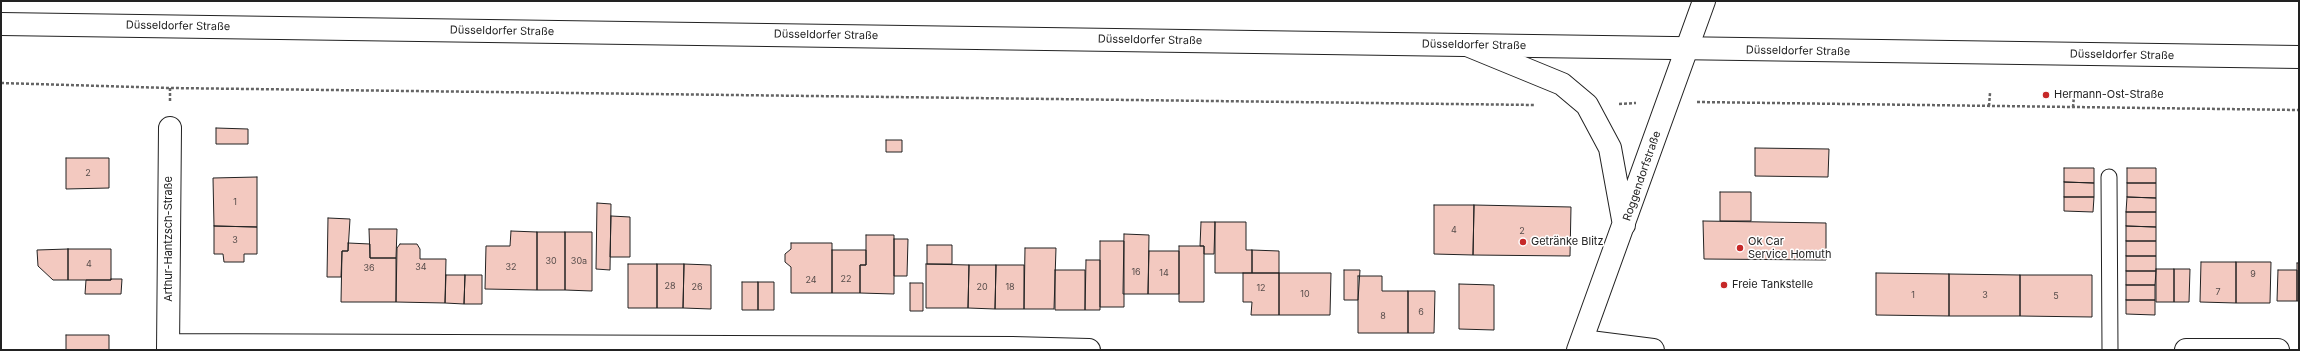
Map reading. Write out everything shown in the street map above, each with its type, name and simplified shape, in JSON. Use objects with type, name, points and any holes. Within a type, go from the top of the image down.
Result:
[{"type":"main road","name":"Roggendorfstraße","points":[[1580,345],[1704,1]]},
{"type":"main road","name":"Düsseldorfer Straße","points":[[1,24],[2299,57]]},
{"type":"main road","points":[[1467,45],[1562,84],[1587,106],[1610,148],[1624,226]]},
{"type":"main road","name":"Arthur-Hantzsch-Straße","points":[[168,348],[170,128]]},
{"type":"main road","points":[[1580,345],[1653,350]]},
{"type":"main road","points":[[168,348],[1089,350]]},
{"type":"main road","points":[[2186,350],[2278,350]]},
{"type":"lane","points":[[2109,177],[2110,350]]},
{"type":"path","points":[[1,83],[170,88],[1539,105]]},
{"type":"path","points":[[1989,106],[1990,93]]},
{"type":"path","points":[[2073,107],[2074,96]]},
{"type":"path","points":[[1587,106],[1667,102],[2299,110]]},
{"type":"building","points":[[216,128],[248,129],[248,144],[216,144]]},
{"type":"building","points":[[886,140],[902,140],[902,152],[886,152]]},
{"type":"building","points":[[1755,148],[1829,149],[1828,177],[1755,176]]},
{"type":"building","points":[[66,158],[109,158],[109,188],[66,189]]},
{"type":"building","points":[[2064,168],[2094,168],[2094,183],[2064,182]]},
{"type":"building","points":[[2127,168],[2156,168],[2156,183],[2127,183]]},
{"type":"building","points":[[257,177],[257,227],[214,226],[213,178]]},
{"type":"building","points":[[2064,182],[2094,183],[2094,197],[2064,197]]},
{"type":"building","points":[[2127,183],[2156,183],[2156,198],[2127,197]]},
{"type":"building","points":[[1720,192],[1751,192],[1751,221],[1720,221]]},
{"type":"building","points":[[2064,197],[2094,197],[2093,212],[2064,211]]},
{"type":"building","points":[[2127,197],[2156,198],[2156,212],[2126,212]]},
{"type":"building","points":[[597,203],[611,204],[610,270],[596,269]]},
{"type":"building","points":[[1434,205],[1474,205],[1473,255],[1434,254]]},
{"type":"building","points":[[1474,205],[1571,207],[1570,256],[1473,255]]},
{"type":"building","points":[[2126,212],[2156,212],[2156,227],[2126,226]]},
{"type":"building","points":[[611,216],[630,217],[630,257],[610,257]]},
{"type":"building","points":[[328,218],[350,219],[348,251],[342,251],[341,277],[327,277]]},
{"type":"building","points":[[1703,221],[1826,223],[1826,260],[1704,259]]},
{"type":"building","points":[[1201,222],[1215,222],[1214,254],[1204,254],[1204,246],[1200,246]]},
{"type":"building","points":[[1215,222],[1246,222],[1246,250],[1252,250],[1252,273],[1215,273]]},
{"type":"building","points":[[214,226],[257,227],[257,254],[244,254],[244,262],[224,262],[223,254],[214,254]]},
{"type":"building","points":[[2126,226],[2156,227],[2156,241],[2126,241]]},
{"type":"building","points":[[369,229],[397,229],[396,258],[370,258]]},
{"type":"building","points":[[511,231],[537,232],[537,290],[485,289],[486,246],[510,246]]},
{"type":"building","points":[[537,232],[565,232],[565,290],[537,290]]},
{"type":"building","points":[[565,232],[592,232],[592,291],[565,290]]},
{"type":"building","points":[[1124,234],[1149,235],[1148,294],[1123,294]]},
{"type":"building","points":[[866,235],[894,235],[894,294],[860,293],[860,265],[866,265]]},
{"type":"building","points":[[894,239],[908,239],[907,276],[894,276]]},
{"type":"building","points":[[1100,241],[1124,241],[1124,307],[1100,307]]},
{"type":"building","points":[[2126,241],[2156,241],[2156,256],[2126,256]]},
{"type":"building","points":[[348,243],[370,244],[370,258],[396,258],[396,302],[341,302],[342,251],[348,251]]},
{"type":"building","points":[[791,243],[832,243],[832,293],[791,293],[791,267],[785,262],[785,254],[791,249]]},
{"type":"building","points":[[400,244],[417,244],[420,249],[420,259],[446,259],[445,303],[396,302],[397,248]]},
{"type":"building","points":[[927,245],[952,245],[952,264],[927,264]]},
{"type":"building","points":[[1179,246],[1204,246],[1204,302],[1179,302]]},
{"type":"building","points":[[1025,248],[1056,248],[1054,309],[1024,309]]},
{"type":"building","points":[[68,249],[68,280],[53,280],[38,266],[37,250]]},
{"type":"building","points":[[68,249],[111,249],[111,280],[68,280]]},
{"type":"building","points":[[832,250],[866,250],[866,265],[860,265],[860,293],[832,293]]},
{"type":"building","points":[[1252,250],[1279,251],[1279,273],[1252,273]]},
{"type":"building","points":[[1149,251],[1179,251],[1179,294],[1148,294]]},
{"type":"building","points":[[2126,256],[2156,256],[2156,271],[2126,271]]},
{"type":"building","points":[[1086,260],[1100,260],[1100,310],[1085,310]]},
{"type":"building","points":[[2201,262],[2236,262],[2236,303],[2200,302]]},
{"type":"building","points":[[2236,262],[2271,262],[2270,303],[2236,303]]},
{"type":"building","points":[[2297,263],[2299,263],[2299,301],[2297,301]]},
{"type":"building","points":[[628,264],[657,264],[657,308],[628,308]]},
{"type":"building","points":[[657,264],[684,264],[683,308],[657,308]]},
{"type":"building","points":[[684,264],[711,265],[711,309],[683,308]]},
{"type":"building","points":[[926,264],[969,265],[968,308],[926,308]]},
{"type":"building","points":[[969,265],[996,265],[995,309],[968,308]]},
{"type":"building","points":[[996,265],[1024,265],[1024,309],[995,309]]},
{"type":"building","points":[[2156,269],[2174,269],[2174,302],[2156,302]]},
{"type":"building","points":[[2174,269],[2190,269],[2189,302],[2174,302]]},
{"type":"building","points":[[1055,270],[1085,270],[1085,310],[1055,310]]},
{"type":"building","points":[[1344,270],[1360,270],[1358,300],[1344,300]]},
{"type":"building","points":[[2278,270],[2297,270],[2297,301],[2277,301]]},
{"type":"building","points":[[2126,271],[2156,271],[2155,285],[2126,285]]},
{"type":"building","points":[[1243,273],[1279,273],[1279,315],[1251,315],[1252,302],[1243,302]]},
{"type":"building","points":[[1279,273],[1331,273],[1330,315],[1279,315]]},
{"type":"building","points":[[1876,273],[1949,274],[1949,316],[1876,315]]},
{"type":"building","points":[[1949,274],[2020,275],[2020,316],[1949,316]]},
{"type":"building","points":[[446,275],[465,275],[464,304],[445,303]]},
{"type":"building","points":[[465,275],[482,275],[482,304],[464,304]]},
{"type":"building","points":[[2020,275],[2092,275],[2092,317],[2020,316]]},
{"type":"building","points":[[1358,276],[1382,276],[1382,291],[1408,291],[1408,333],[1358,333]]},
{"type":"building","points":[[122,279],[121,294],[85,294],[86,280]]},
{"type":"building","points":[[742,282],[758,282],[758,310],[742,310]]},
{"type":"building","points":[[758,282],[774,282],[774,310],[758,310]]},
{"type":"building","points":[[910,283],[923,283],[923,311],[910,311]]},
{"type":"building","points":[[1459,284],[1494,285],[1494,330],[1459,329]]},
{"type":"building","points":[[2126,285],[2155,285],[2155,300],[2126,300]]},
{"type":"building","points":[[1408,291],[1435,291],[1434,333],[1408,333]]},
{"type":"building","points":[[2126,300],[2155,300],[2155,315],[2126,314]]},
{"type":"building","points":[[66,335],[109,335],[109,350],[66,350]]},
{"type":"place","name":"Hermann-Ost-Straße","points":[[2046,95]]},
{"type":"place","name":"Getränke Blitz","points":[[1523,242]]},
{"type":"place","name":"Ok Car Service Homuth","points":[[1740,248]]},
{"type":"place","name":"Freie Tankstelle","points":[[1724,285]]}]
